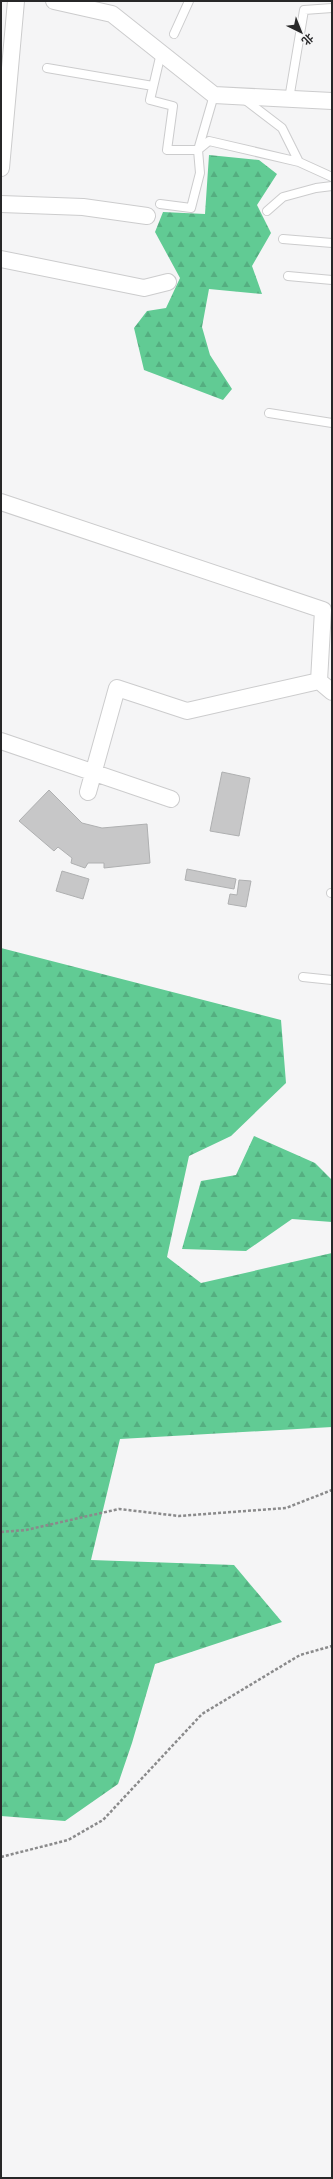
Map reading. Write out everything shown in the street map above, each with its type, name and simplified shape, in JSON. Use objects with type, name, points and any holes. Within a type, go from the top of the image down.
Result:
[{"type":"street","points":[[1,168],[7,42],[16,1]]},
{"type":"street","points":[[54,1],[112,14],[214,95],[332,101]]},
{"type":"street","points":[[1,204],[83,207],[147,216]]},
{"type":"street","points":[[1,258],[144,288],[168,282]]},
{"type":"street","points":[[1,502],[323,610],[326,681],[332,692]]},
{"type":"street","points":[[88,792],[117,688],[187,711],[326,681]]},
{"type":"street","points":[[1,741],[171,799]]},
{"type":"lane","points":[[174,34],[189,1]]},
{"type":"lane","points":[[290,99],[304,10],[332,8]]},
{"type":"lane","points":[[161,53],[150,100],[173,106],[167,150],[198,150],[209,142],[299,162],[332,177]]},
{"type":"lane","points":[[47,68],[153,86]]},
{"type":"lane","points":[[160,204],[191,208],[200,173],[198,150],[214,95]]},
{"type":"lane","points":[[240,96],[282,128],[299,162]]},
{"type":"lane","points":[[267,211],[283,196],[316,188],[332,186]]},
{"type":"lane","points":[[283,239],[332,243]]},
{"type":"lane","points":[[288,276],[332,280]]},
{"type":"lane","points":[[269,413],[332,423]]},
{"type":"lane","points":[[302,977],[332,980]]},
{"type":"path","points":[[1,1532],[26,1530],[119,1509],[179,1516],[286,1508],[332,1490]]},
{"type":"path","points":[[1,1857],[68,1840],[103,1820],[202,1714],[300,1655],[332,1646]]},
{"type":"green space","points":[[209,155],[259,160],[277,174],[257,205],[271,233],[252,266],[262,294],[209,289],[202,327],[210,355],[232,389],[223,400],[144,370],[134,328],[147,311],[166,308],[180,278],[155,232],[163,212],[205,214]]},
{"type":"green space","points":[[1,948],[281,1020],[286,1083],[231,1136],[189,1156],[167,1257],[201,1283],[332,1253],[332,1427],[120,1439],[91,1560],[234,1565],[282,1622],[155,1664],[132,1743],[118,1784],[65,1821],[1,1816]]},
{"type":"green space","points":[[254,1136],[315,1163],[332,1180],[332,1222],[292,1219],[246,1251],[182,1249],[201,1181],[236,1175]]},
{"type":"building","points":[[222,772],[250,778],[239,836],[210,831]]},
{"type":"building","points":[[49,790],[82,823],[102,828],[147,824],[150,863],[104,868],[104,863],[88,863],[85,868],[71,863],[72,858],[58,847],[54,851],[19,821]]},
{"type":"building","points":[[187,869],[236,879],[234,889],[185,880]]},
{"type":"building","points":[[62,871],[89,879],[83,899],[56,891]]},
{"type":"building","points":[[239,880],[251,881],[246,907],[228,904],[230,894],[237,895]]}]
